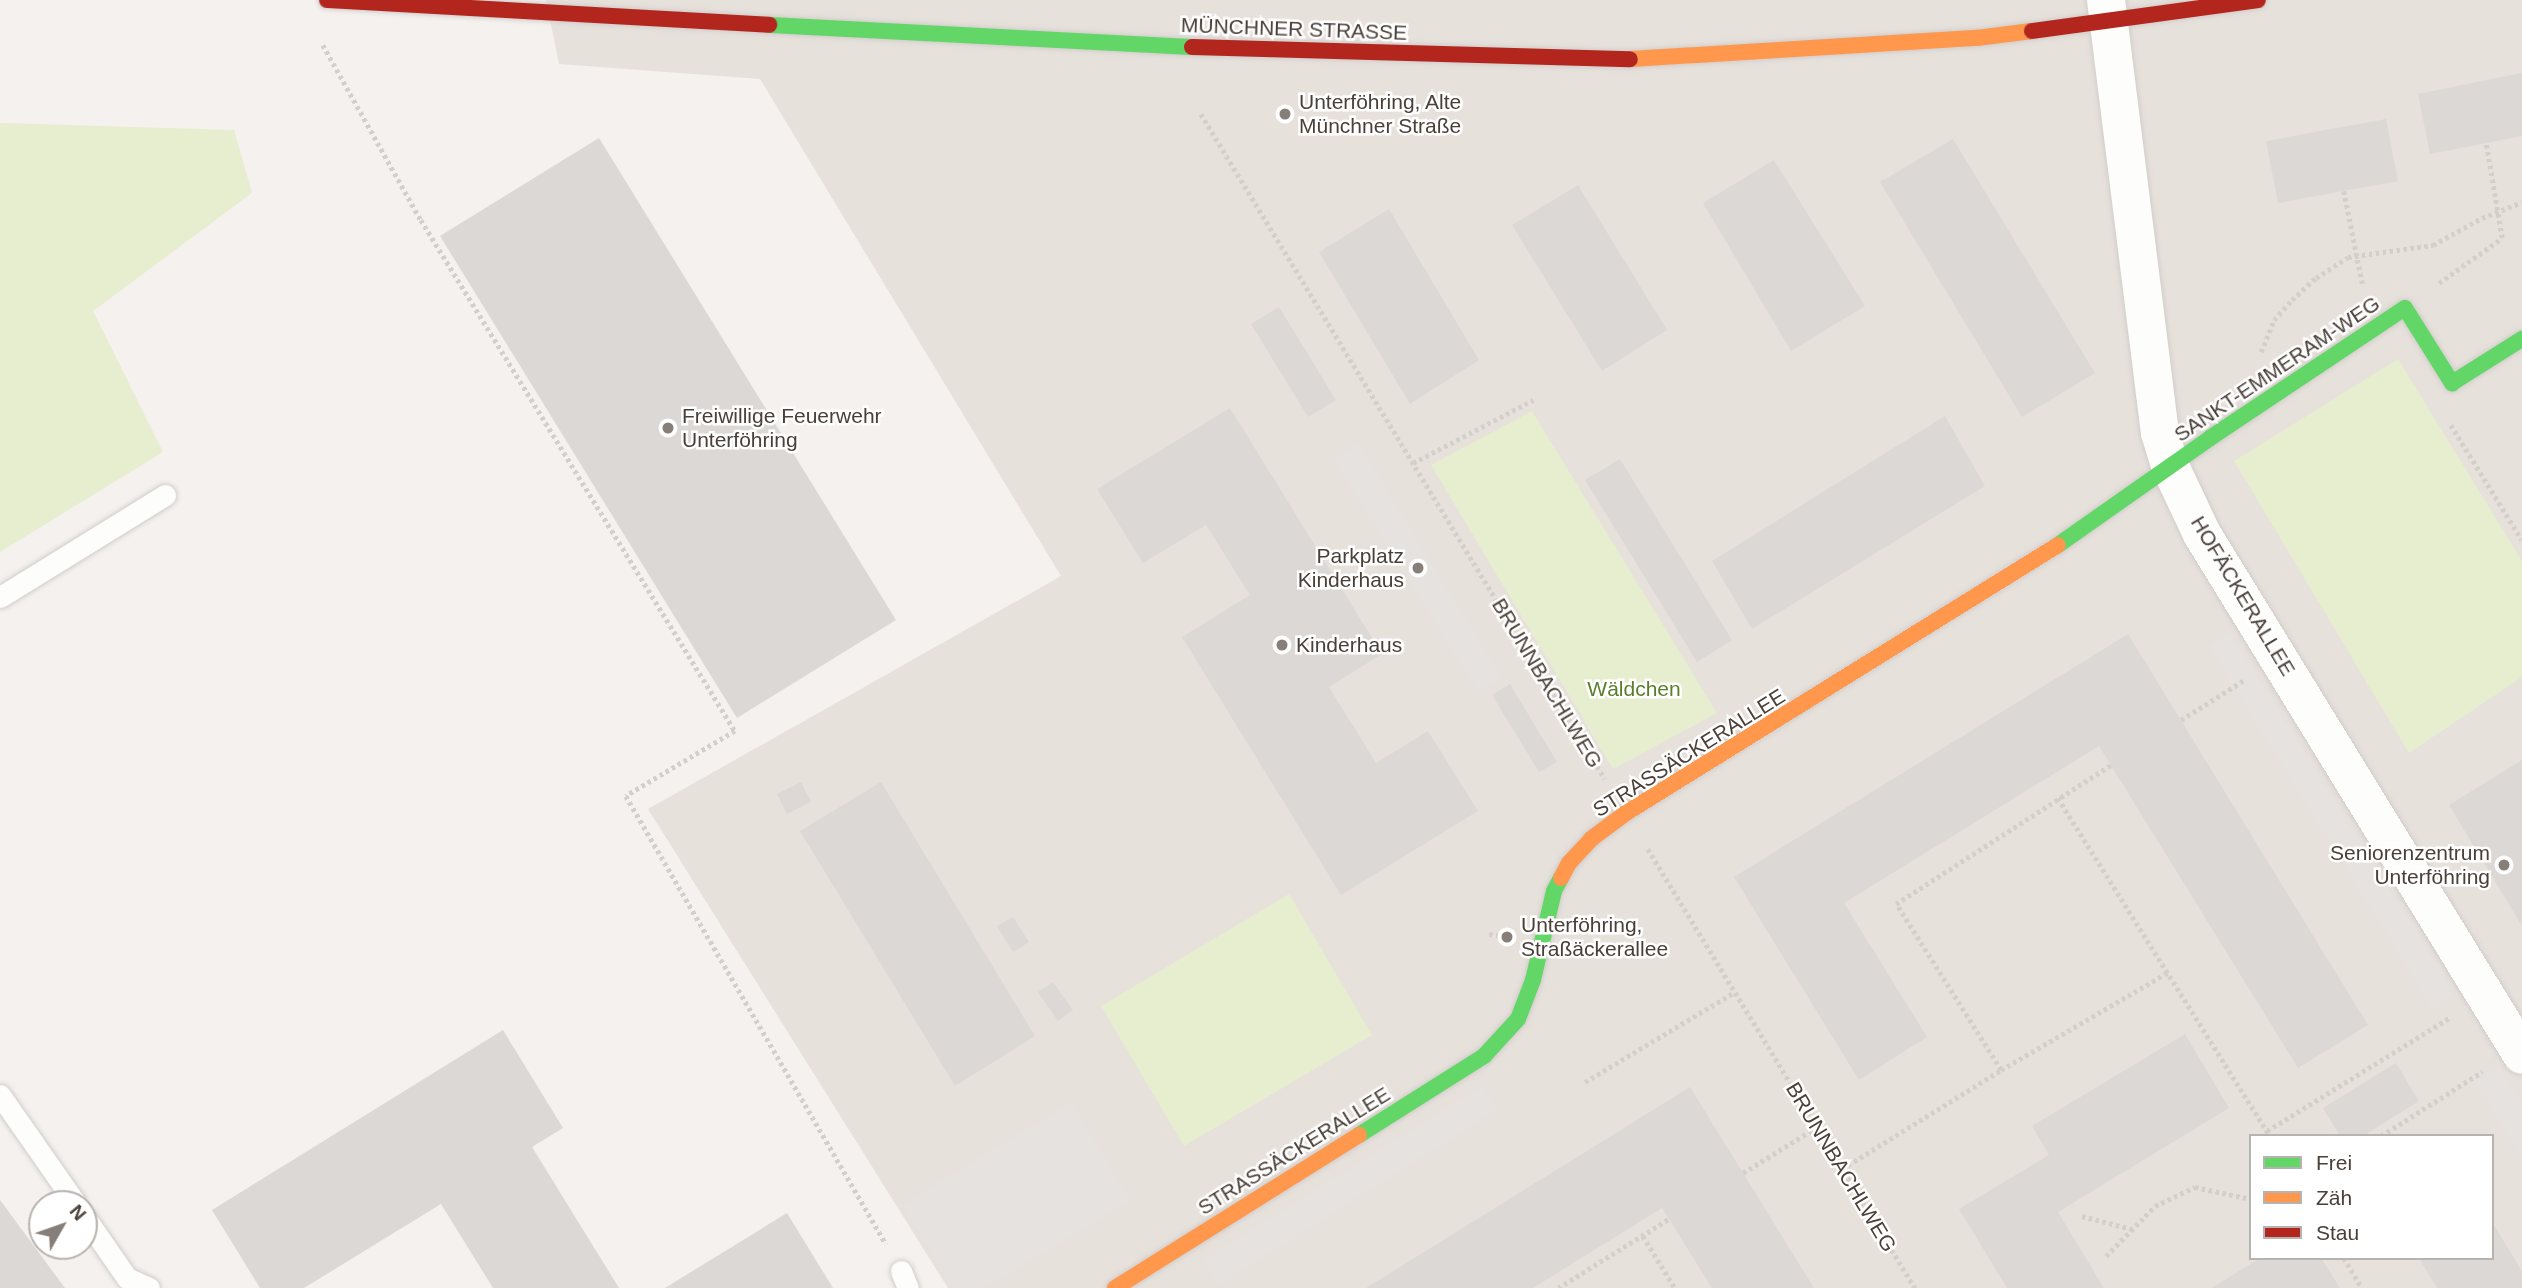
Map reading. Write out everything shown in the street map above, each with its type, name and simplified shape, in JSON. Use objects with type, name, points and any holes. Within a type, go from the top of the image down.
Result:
[{"type":"main road","name":"MÜNCHNER STRASSE","points":[[327,0],[1119,45],[1619,60],[1977,38],[2108,10],[2258,0]]},
{"type":"main road","name":"SANKT-EMMERAM-WEG","points":[[2170,466],[2404,308],[2452,383]]},
{"type":"main road","points":[[2452,383],[2522,339]]},
{"type":"main road","name":"STRASSÄCKERALLEE","points":[[1115,1288],[1484,1056],[1518,1019],[1533,980],[1554,891],[1569,863],[1591,839],[1626,813],[2047,554],[2170,466]]},
{"type":"street","name":"HOFÄCKERALLEE","points":[[2108,10],[2160,433],[2170,466],[2202,534],[2520,1052]]},
{"type":"lane","points":[[0,597],[165,495]]},
{"type":"lane","points":[[0,1096],[66,1190]]},
{"type":"lane","points":[[98,1236],[127,1278],[149,1288]]},
{"type":"path","points":[[323,45],[421,220],[734,731],[626,796],[904,1279]]},
{"type":"path","name":"BRUNNBACHLWEG","points":[[1201,114],[1915,1288]]},
{"type":"path","points":[[2404,308],[2502,238],[2486,143]]},
{"type":"path","points":[[2344,191],[2372,330]]},
{"type":"path","points":[[2246,414],[2248,395],[2274,320],[2316,278],[2348,257],[2433,246],[2497,211],[2522,202]]},
{"type":"path","points":[[2452,383],[2432,395],[2522,540]]},
{"type":"path","points":[[1413,463],[1533,400]]},
{"type":"path","points":[[2181,720],[2279,656]]},
{"type":"path","points":[[2001,1070],[1896,904],[2111,765]]},
{"type":"path","points":[[2058,798],[2269,1133],[2486,995]]},
{"type":"path","points":[[1842,1169],[2001,1070],[2169,972]]},
{"type":"path","points":[[1585,1082],[1735,992]]},
{"type":"path","points":[[2384,1134],[2520,1052]]},
{"type":"path","points":[[1743,1173],[1817,1127]]},
{"type":"path","points":[[2106,1256],[2155,1206],[2195,1187],[2249,1199]]},
{"type":"path","points":[[2082,1216],[2132,1229]]},
{"type":"path","points":[[1558,1288],[1670,1219]]},
{"type":"path","points":[[1643,1236],[1675,1288]]},
{"type":"path","points":[[2345,1260],[2362,1288]]},
{"type":"shaded area","points":[[546,0],[2522,0],[2522,1288],[948,1288],[648,809],[1061,576],[760,79],[559,64]]},
{"type":"shaded area","name":"Parkplatz Kinderhaus","points":[[1358,444],[1501,677],[1478,691],[1334,459]]},
{"type":"shaded area","points":[[2229,632],[2455,994],[2433,1009],[2209,646]]},
{"type":"shaded area","points":[[2499,1067],[2522,1104],[2522,1157],[2475,1082]]},
{"type":"shaded area","points":[[1482,1086],[1497,1110],[1218,1285],[1203,1260]]},
{"type":"shaded area","points":[[1071,1103],[1130,1201],[985,1288],[952,1288],[902,1205]]},
{"type":"green space","points":[[0,123],[234,130],[252,193],[93,311],[163,452],[0,552]]},
{"type":"green space","points":[[2398,359],[2522,561],[2522,677],[2409,753],[2234,461]]},
{"type":"green space","name":"Wäldchen","points":[[1532,411],[1717,713],[1613,769],[1431,465]]},
{"type":"green space","points":[[1289,894],[1372,1035],[1184,1146],[1101,1006]]},
{"type":"building","points":[[2522,73],[2522,136],[2430,154],[2418,94]]},
{"type":"building","points":[[2386,119],[2398,181],[2278,203],[2266,141]]},
{"type":"building","points":[[599,138],[896,620],[737,718],[440,236]]},
{"type":"building","points":[[1953,139],[2095,373],[2022,417],[1880,182]]},
{"type":"building","points":[[1774,160],[1865,306],[1791,351],[1703,203]]},
{"type":"building","points":[[1578,185],[1667,330],[1602,371],[1512,225]]},
{"type":"building","points":[[1389,209],[1479,360],[1410,404],[1319,252]]},
{"type":"building","points":[[1279,307],[1336,400],[1308,417],[1251,324]]},
{"type":"building","name":"Kinderhaus","points":[[1230,408],[1382,654],[1329,687],[1376,763],[1428,731],[1478,811],[1341,895],[1182,637],[1250,595],[1206,525],[1143,563],[1097,489]]},
{"type":"building","points":[[1945,416],[1985,486],[1752,629],[1712,561]]},
{"type":"building","points":[[1620,459],[1732,640],[1697,662],[1585,480]]},
{"type":"building","points":[[2128,634],[2368,1025],[2298,1068],[2099,746],[1844,903],[1927,1037],[1859,1080],[1734,877]]},
{"type":"building","points":[[1510,684],[1557,762],[1539,772],[1492,695]]},
{"type":"building","name":"Seniorenzentrum Unterföhring","points":[[2522,760],[2522,926],[2449,805]]},
{"type":"building","points":[[801,782],[811,802],[787,814],[777,794]]},
{"type":"building","points":[[881,782],[1035,1036],[955,1086],[800,831]]},
{"type":"building","points":[[1013,917],[1029,942],[1013,952],[997,926]]},
{"type":"building","points":[[1053,982],[1073,1010],[1058,1021],[1038,992]]},
{"type":"building","points":[[503,1030],[563,1128],[532,1147],[619,1288],[493,1288],[441,1204],[304,1288],[260,1288],[212,1210]]},
{"type":"building","points":[[2185,1034],[2229,1108],[2058,1212],[2104,1288],[2007,1288],[1959,1209],[2049,1155],[2032,1126]]},
{"type":"building","points":[[2396,1063],[2419,1101],[2366,1134],[2339,1134],[2323,1108]]},
{"type":"building","points":[[1690,1087],[1814,1288],[1712,1288],[1662,1208],[1533,1288],[1366,1288]]},
{"type":"building","points":[[0,1200],[28,1238],[28,1260],[44,1260],[65,1288],[0,1288]]},
{"type":"building","points":[[787,1213],[833,1288],[665,1288]]},
{"type":"building","points":[[2494,1225],[2522,1271],[2522,1288],[2437,1288],[2420,1260],[2494,1260]]},
{"type":"building","points":[[2257,1260],[2322,1260],[2340,1288],[2212,1288]]},
{"type":"traffic: fast","points":[[769,25],[1192,47]]},
{"type":"traffic: fast","points":[[2058,545],[2210,438],[2405,308],[2452,383],[2522,339]]},
{"type":"traffic: fast","points":[[1359,1135],[1484,1056],[1518,1019],[1533,980],[1554,891],[1561,878]]},
{"type":"traffic: slow","points":[[1630,59],[1977,38],[2032,31]]},
{"type":"traffic: slow","points":[[1561,878],[1569,863],[1591,839],[1626,813],[2058,545]]},
{"type":"traffic: slow","points":[[1115,1288],[1359,1135]]},
{"type":"traffic: jam","points":[[327,0],[769,25]]},
{"type":"traffic: jam","points":[[2032,31],[2258,0]]},
{"type":"traffic: jam","points":[[1192,47],[1630,59]]},
{"type":"place","name":"Unterföhring, Alte Münchner Straße","points":[[1285,114]]},
{"type":"place","name":"Freiwillige Feuerwehr Unterföhring","points":[[668,428]]},
{"type":"place","name":"Parkplatz Kinderhaus","points":[[1418,568]]},
{"type":"place","name":"Kinderhaus","points":[[1282,645]]},
{"type":"place","name":"Seniorenzentrum Unterföhring","points":[[2504,865]]},
{"type":"place","name":"Unterföhring, Straßäckerallee","points":[[1507,937]]}]
